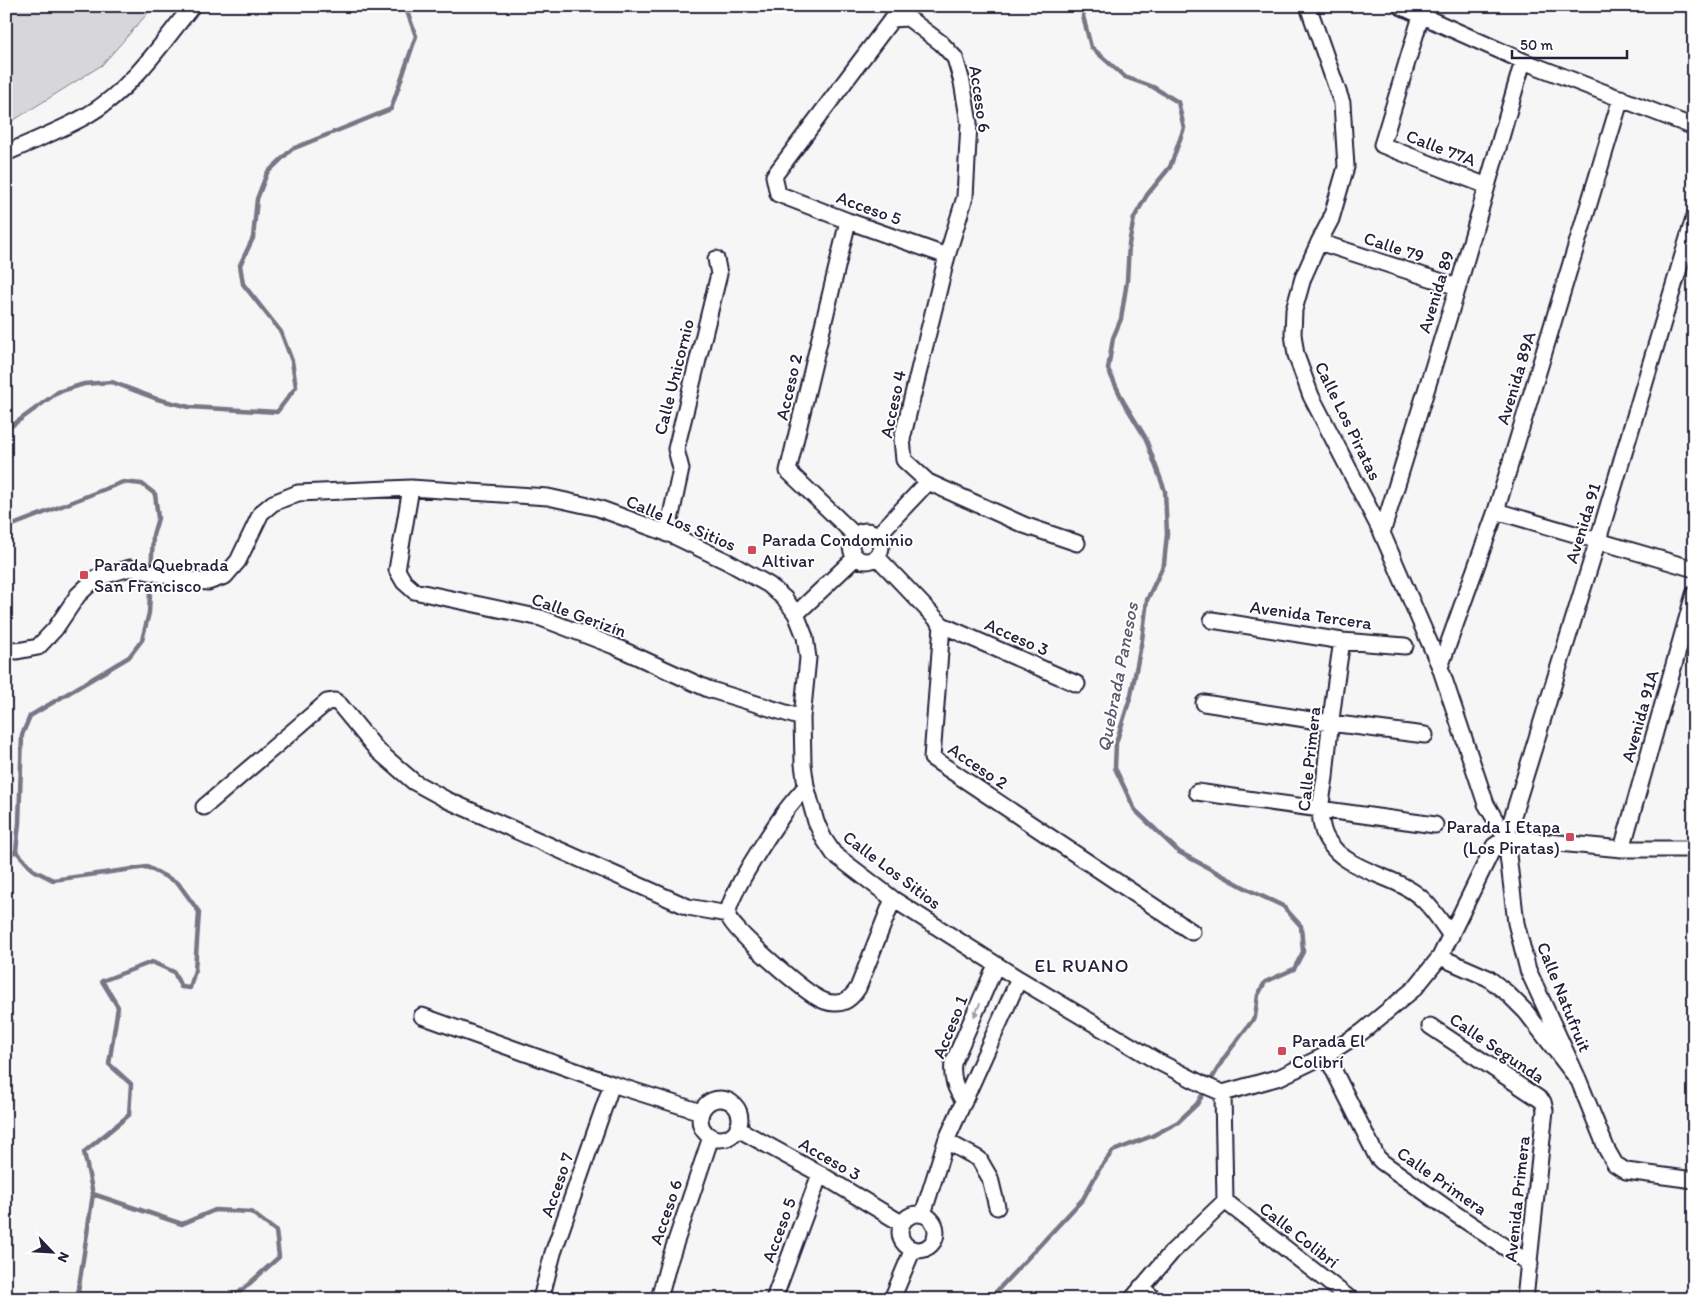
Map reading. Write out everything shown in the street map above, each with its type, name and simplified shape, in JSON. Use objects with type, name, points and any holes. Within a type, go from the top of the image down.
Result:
[{"type":"street","points":[[6,153],[87,116],[112,97],[138,72],[192,6]]},
{"type":"street","name":"Calle Los Piratas","points":[[1308,6],[1342,103],[1346,166],[1331,219],[1303,278],[1294,310],[1293,334],[1296,355],[1310,396],[1382,533],[1440,666],[1486,804],[1506,838]]},
{"type":"street","points":[[1400,6],[1523,61],[1694,127]]},
{"type":"street","name":"Calle 77A","points":[[1421,16],[1382,145],[1487,186]]},
{"type":"street","name":"Acceso 6","points":[[778,194],[774,176],[892,19],[908,18],[941,43],[955,58],[966,106],[968,122],[965,198],[948,256]]},
{"type":"street","name":"Avenida 89","points":[[1382,533],[1458,287],[1523,61]]},
{"type":"street","name":"Avenida 89A","points":[[1440,666],[1496,511],[1621,98]]},
{"type":"street","name":"Acceso 5","points":[[778,194],[948,256]]},
{"type":"street","name":"Avenida 91","points":[[1506,838],[1598,540],[1694,218]]},
{"type":"street","name":"Acceso 2","points":[[848,221],[788,471],[856,536]]},
{"type":"street","name":"Calle 79","points":[[1319,242],[1458,287]]},
{"type":"street","name":"Acceso 4","points":[[948,256],[902,438],[904,460],[928,482],[1024,525],[1076,543]]},
{"type":"street","name":"Calle Unicornio","points":[[667,534],[681,469],[676,449],[719,274],[716,259]]},
{"type":"street","points":[[876,536],[928,482]]},
{"type":"street","name":"Calle Los Sitios","points":[[6,648],[17,651],[38,647],[55,629],[78,595],[96,578],[130,568],[208,582],[225,576],[238,562],[261,513],[273,503],[298,493],[411,488],[548,497],[598,508],[667,534],[728,562],[769,585],[785,599],[796,614],[805,637],[808,658],[802,718],[806,786],[816,822],[834,854],[893,899],[1019,980],[1155,1060],[1222,1093]]},
{"type":"street","name":"Calle Gerizín","points":[[411,488],[398,570],[404,582],[414,591],[541,618],[614,646],[708,689],[802,718]]},
{"type":"street","points":[[1496,511],[1694,569]]},
{"type":"street","points":[[868,532],[876,536],[881,544],[877,557],[864,561],[856,557],[852,544],[856,536],[859,533],[868,532]]},
{"type":"street","points":[[796,614],[856,557]]},
{"type":"street","points":[[877,557],[942,625]]},
{"type":"street","name":"Avenida 91A","points":[[1622,849],[1694,594]]},
{"type":"street","name":"Avenida Tercera","points":[[1212,620],[1342,641],[1405,646]]},
{"type":"street","name":"Acceso 2","points":[[942,625],[932,758],[1192,932]]},
{"type":"street","name":"Acceso 3","points":[[942,625],[1077,684]]},
{"type":"street","name":"Calle Primera","points":[[1342,641],[1330,723],[1322,810],[1321,825],[1325,836],[1333,848],[1344,858],[1359,867],[1409,889],[1422,898],[1452,936]]},
{"type":"street","points":[[204,808],[327,702],[335,701],[378,750],[406,775],[414,782],[447,800],[688,907],[728,914]]},
{"type":"street","points":[[1204,703],[1330,723],[1425,735]]},
{"type":"street","points":[[806,786],[785,811],[737,888],[730,904],[729,919],[770,960],[814,996],[835,1003],[844,1002],[854,996],[858,988],[893,899]]},
{"type":"street","points":[[1197,792],[1435,825]]},
{"type":"street","points":[[1154,1299],[1137,1293],[1172,1252],[1225,1201],[1222,1093],[1280,1076],[1326,1055],[1362,1032],[1416,988],[1440,957],[1452,936],[1494,846],[1506,838],[1622,849],[1694,849]]},
{"type":"street","name":"Calle Natufruit","points":[[1506,838],[1516,923],[1528,970],[1579,1081]]},
{"type":"street","points":[[1440,957],[1488,978],[1526,1012],[1579,1081],[1606,1150],[1615,1164],[1626,1171],[1694,1180]]},
{"type":"street","name":"Acceso 1","points":[[964,1102],[955,1087],[952,1074],[953,1063],[996,965]]},
{"type":"street","points":[[923,1214],[946,1141],[1019,980]]},
{"type":"street","points":[[422,1016],[612,1084],[701,1112]]},
{"type":"street","name":"Calle Segunda","points":[[1430,1026],[1543,1102]]},
{"type":"street","name":"Calle Primera","points":[[1326,1055],[1377,1157],[1454,1214],[1530,1264]]},
{"type":"street","name":"Acceso 7","points":[[541,1299],[553,1253],[612,1084]]},
{"type":"street","points":[[715,1099],[728,1100],[738,1109],[740,1115],[738,1129],[730,1137],[717,1139],[711,1137],[703,1130],[700,1124],[701,1112],[704,1106],[715,1099]]},
{"type":"street","name":"Avenida Primera","points":[[1526,1299],[1545,1110],[1543,1102]]},
{"type":"street","name":"Acceso 3","points":[[738,1129],[820,1174],[902,1223]]},
{"type":"street","name":"Acceso 6","points":[[659,1299],[668,1265],[711,1137]]},
{"type":"street","points":[[946,1141],[979,1159],[990,1178],[997,1207]]},
{"type":"street","name":"Acceso 5","points":[[774,1299],[820,1174]]},
{"type":"street","name":"Calle Colibrí","points":[[1225,1201],[1350,1299]]},
{"type":"street","points":[[911,1214],[923,1214],[929,1216],[936,1227],[935,1240],[925,1249],[913,1250],[907,1247],[900,1236],[899,1230],[902,1223],[911,1214]]},
{"type":"street","points":[[892,1299],[913,1250]]},
{"type":"shaded area","points":[[6,6],[151,6],[147,14],[102,65],[6,125]]},
{"type":"waterway","points":[[6,430],[58,392],[84,384],[112,382],[157,399],[189,407],[277,412],[296,387],[292,361],[281,332],[243,284],[240,265],[253,238],[257,199],[267,173],[292,149],[391,109],[416,36],[405,6]]},
{"type":"waterway","name":"Quebrada Panesos","points":[[991,1299],[1083,1199],[1100,1168],[1113,1151],[1152,1136],[1178,1122],[1197,1104],[1224,1058],[1255,1017],[1258,995],[1265,982],[1294,969],[1303,952],[1301,926],[1283,906],[1179,852],[1135,810],[1115,768],[1116,743],[1131,695],[1142,640],[1147,600],[1164,564],[1167,534],[1165,491],[1145,437],[1123,401],[1108,369],[1113,338],[1121,319],[1127,281],[1129,244],[1134,218],[1147,195],[1170,167],[1184,128],[1178,102],[1153,87],[1125,77],[1091,47],[1083,16],[1085,6]]},
{"type":"waterway","points":[[6,521],[13,525],[123,482],[142,484],[155,494],[158,518],[153,535],[149,613],[142,640],[129,657],[30,716],[22,735],[19,823],[16,851],[33,870],[53,880],[147,867],[178,883],[199,912],[195,970],[190,988],[181,987],[174,972],[152,962],[102,981],[118,1007],[109,1064],[131,1084],[129,1115],[84,1152],[93,1194],[77,1299]]},
{"type":"waterway","points":[[6,857],[16,851]]},
{"type":"waterway","points":[[93,1194],[182,1224],[215,1210],[251,1212],[276,1231],[279,1257],[232,1299]]},
{"type":"place","name":"Parada Condominio Altivar","points":[[752,550]]},
{"type":"place","name":"Parada Quebrada San Francisco","points":[[84,575]]},
{"type":"place","name":"Parada I Etapa (Los Piratas)","points":[[1570,837]]},
{"type":"place","name":"Parada El Colibrí","points":[[1282,1051]]},
{"type":"district","name":"EL RUANO","points":[[1082,965]]}]
